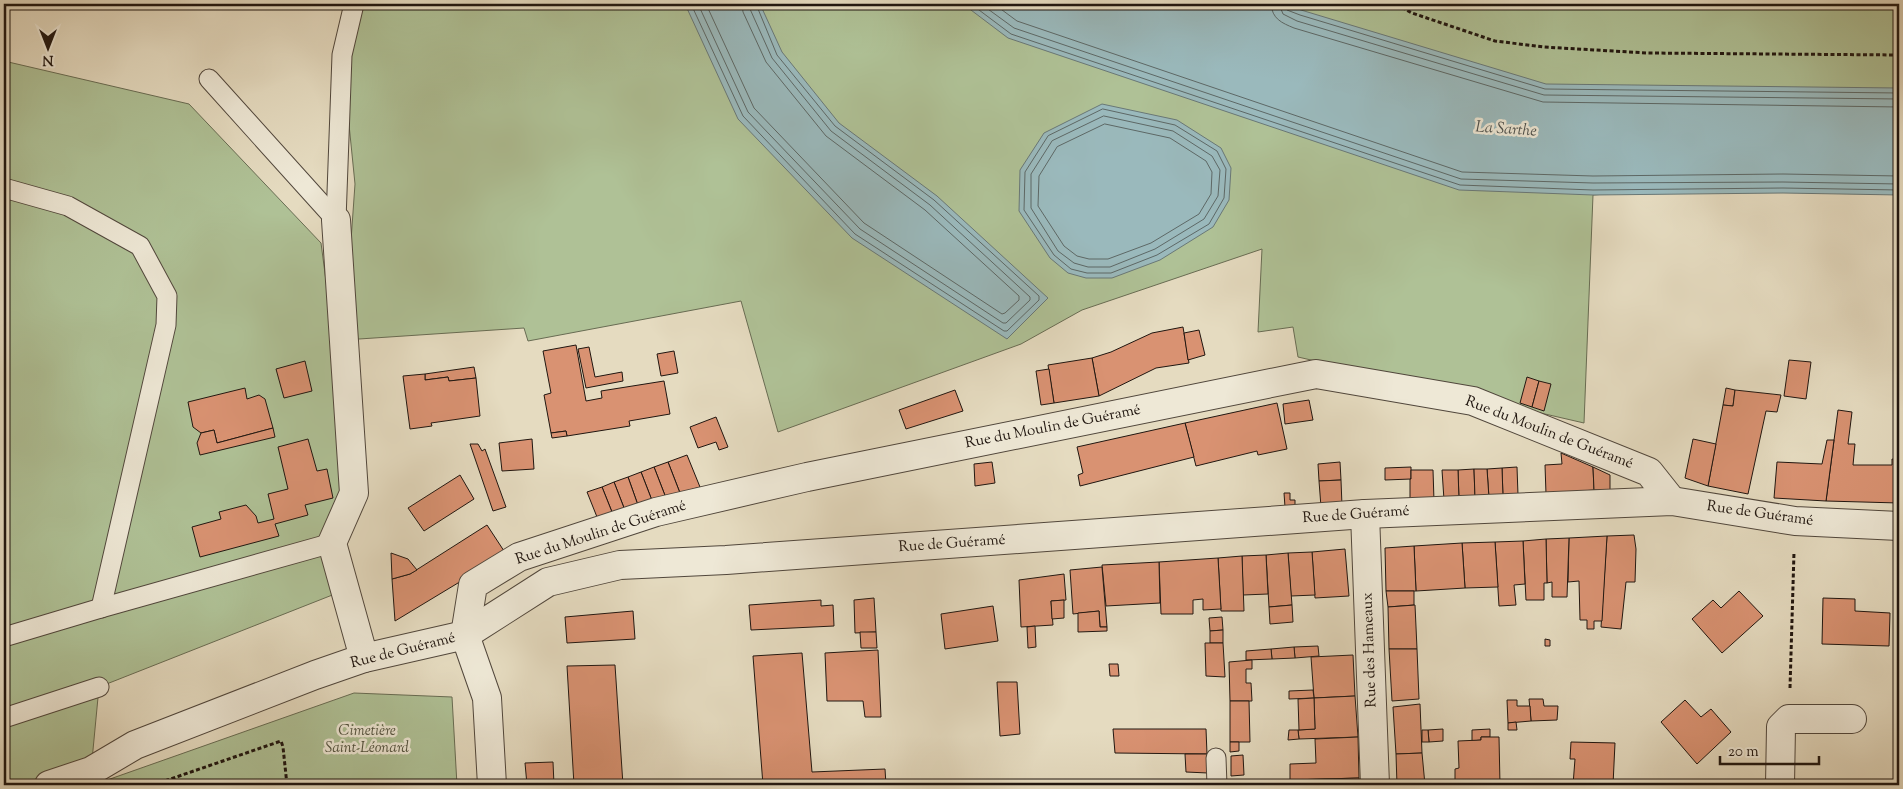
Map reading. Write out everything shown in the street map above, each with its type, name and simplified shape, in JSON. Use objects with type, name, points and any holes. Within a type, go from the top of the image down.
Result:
[{"type":"street","points":[[336,220],[354,493],[332,543],[364,658]]},
{"type":"street","name":"Rue du Moulin de Guéramé","points":[[465,635],[473,584],[519,557],[656,512],[807,477],[1316,374],[1473,401],[1648,472],[1672,501]]},
{"type":"street","name":"Rue de Guéramé","points":[[49,785],[91,771],[135,744],[364,658],[465,635],[548,582],[620,565],[736,559],[1365,514],[1672,501],[1795,521],[1899,526]]},
{"type":"street","name":"Rue des Hameaux","points":[[1365,514],[1375,785]]},
{"type":"street","points":[[465,635],[487,698],[492,785]]},
{"type":"street","points":[[1780,785],[1781,727],[1789,719],[1852,719]]},
{"type":"lane","points":[[336,220],[342,55],[354,4]]},
{"type":"lane","points":[[210,79],[336,220]]},
{"type":"lane","points":[[4,188],[68,206],[140,246],[167,296],[166,325],[101,608]]},
{"type":"lane","points":[[4,637],[332,543]]},
{"type":"lane","points":[[4,718],[99,687]]},
{"type":"lane","points":[[1216,758],[1217,785]]},
{"type":"path","points":[[1396,4],[1412,13],[1495,41],[1544,47],[1647,53],[1899,54]]},
{"type":"path","points":[[1789,719],[1795,521]]},
{"type":"path","points":[[153,785],[281,741],[286,766],[287,785]]},
{"type":"green space","points":[[355,4],[1899,4],[1899,171],[1593,195],[1584,423],[1298,357],[1293,327],[1258,332],[1262,249],[1082,310],[1021,344],[778,432],[741,301],[528,341],[524,328],[344,340],[355,184],[342,55]]},
{"type":"green space","points":[[4,61],[189,104],[321,243],[354,493],[332,543],[345,590],[99,687],[91,771],[49,785],[4,785]]},
{"type":"green space","name":"Cimetière Saint-Léonard","points":[[354,693],[452,697],[457,785],[93,785]]},
{"type":"water","points":[[685,4],[760,4],[782,52],[839,123],[937,196],[1048,298],[1007,339],[852,238],[738,119]]},
{"type":"water","name":"La Sarthe","points":[[963,4],[1285,4],[1546,84],[1899,88],[1899,195],[1783,193],[1593,195],[1459,190],[1008,38]]},
{"type":"water","points":[[1102,104],[1177,120],[1221,148],[1231,168],[1229,200],[1213,227],[1160,260],[1112,278],[1086,278],[1068,273],[1050,258],[1019,211],[1020,170],[1044,133]]},
{"type":"building","points":[[1183,327],[1189,363],[1156,368],[1099,396],[1092,358],[1111,352],[1152,333]]},
{"type":"building","points":[[1199,330],[1205,355],[1188,360],[1184,333]]},
{"type":"building","points":[[576,345],[586,401],[602,398],[601,391],[664,381],[670,414],[629,421],[630,426],[567,436],[566,431],[551,433],[544,395],[551,393],[543,351]]},
{"type":"building","points":[[589,347],[595,377],[622,372],[623,381],[586,388],[578,349]]},
{"type":"building","points":[[674,351],[678,373],[661,376],[657,354]]},
{"type":"building","points":[[1092,358],[1099,396],[1054,403],[1048,365]]},
{"type":"building","points":[[1789,360],[1811,362],[1806,399],[1784,396]]},
{"type":"building","points":[[305,361],[312,391],[284,398],[276,369]]},
{"type":"building","points":[[474,367],[476,378],[449,381],[448,377],[425,380],[425,374]]},
{"type":"building","points":[[1049,369],[1054,403],[1041,405],[1036,371]]},
{"type":"building","points":[[425,374],[425,380],[448,377],[449,381],[476,378],[480,416],[431,423],[432,426],[410,429],[403,376]]},
{"type":"building","points":[[1527,377],[1539,381],[1532,407],[1520,403]]},
{"type":"building","points":[[1539,381],[1551,384],[1544,411],[1532,407]]},
{"type":"building","points":[[245,388],[247,399],[259,395],[265,399],[273,428],[217,443],[214,430],[201,433],[193,427],[188,402]]},
{"type":"building","points":[[1726,388],[1735,390],[1733,406],[1723,405]]},
{"type":"building","points":[[955,390],[963,411],[906,429],[899,410]]},
{"type":"building","points":[[1735,390],[1781,395],[1777,412],[1766,411],[1748,494],[1708,486],[1723,405],[1733,406]]},
{"type":"building","points":[[1309,400],[1313,420],[1285,424],[1283,404]]},
{"type":"building","points":[[1277,403],[1287,449],[1258,455],[1257,451],[1196,466],[1185,423]]},
{"type":"building","points":[[1838,410],[1852,412],[1848,444],[1855,444],[1853,465],[1892,465],[1892,459],[1899,460],[1899,503],[1826,501]]},
{"type":"building","points":[[716,417],[728,447],[719,450],[716,442],[698,448],[690,427]]},
{"type":"building","points":[[1185,423],[1194,457],[1080,486],[1078,475],[1083,473],[1077,447]]},
{"type":"building","points":[[273,428],[275,437],[200,455],[197,443],[201,433],[214,430],[217,443]]},
{"type":"building","points":[[566,431],[567,436],[552,438],[551,433]]},
{"type":"building","points":[[308,439],[317,471],[327,469],[333,498],[305,505],[308,515],[275,524],[279,536],[200,557],[192,527],[221,519],[219,512],[246,505],[256,516],[258,523],[274,519],[268,494],[288,489],[278,447]]},
{"type":"building","points":[[532,439],[534,469],[502,471],[499,443]]},
{"type":"building","points":[[1693,439],[1716,444],[1708,486],[1685,478]]},
{"type":"building","points":[[1827,440],[1834,440],[1826,501],[1774,498],[1777,462],[1822,464]]},
{"type":"building","points":[[470,444],[478,444],[482,451],[485,449],[506,507],[493,511]]},
{"type":"building","points":[[1561,453],[1593,467],[1594,490],[1546,494],[1545,465],[1562,464]]},
{"type":"building","points":[[687,455],[700,487],[680,493],[668,462]]},
{"type":"building","points":[[668,462],[680,493],[666,498],[654,467]]},
{"type":"building","points":[[992,462],[995,483],[975,486],[974,464]]},
{"type":"building","points":[[1340,462],[1341,480],[1319,481],[1318,464]]},
{"type":"building","points":[[654,467],[666,498],[653,503],[641,472]]},
{"type":"building","points":[[1411,467],[1411,479],[1385,480],[1385,468]]},
{"type":"building","points":[[1517,467],[1518,495],[1503,497],[1502,468]]},
{"type":"building","points":[[1593,467],[1610,475],[1610,490],[1594,490]]},
{"type":"building","points":[[1502,468],[1503,497],[1489,498],[1487,469]]},
{"type":"building","points":[[1474,469],[1475,498],[1459,500],[1458,470]]},
{"type":"building","points":[[1474,469],[1487,469],[1489,498],[1475,498]]},
{"type":"building","points":[[1411,470],[1433,470],[1434,501],[1410,502]]},
{"type":"building","points":[[1442,470],[1458,470],[1459,500],[1444,500]]},
{"type":"building","points":[[641,472],[653,503],[639,508],[628,477]]},
{"type":"building","points":[[460,475],[474,499],[424,531],[408,508]]},
{"type":"building","points":[[628,477],[639,508],[626,513],[614,482]]},
{"type":"building","points":[[1341,480],[1342,506],[1321,507],[1319,481]]},
{"type":"building","points":[[614,482],[626,513],[614,517],[602,487]]},
{"type":"building","points":[[602,487],[614,517],[599,522],[587,492]]},
{"type":"building","points":[[1284,493],[1290,493],[1290,500],[1295,500],[1295,509],[1285,507]]},
{"type":"building","points":[[487,525],[506,554],[395,621],[392,579],[410,574]]},
{"type":"building","points":[[1634,535],[1636,549],[1635,582],[1626,582],[1621,629],[1601,627],[1607,536]]},
{"type":"building","points":[[1607,536],[1602,621],[1594,621],[1594,629],[1587,629],[1587,620],[1580,620],[1579,581],[1568,582],[1569,538]]},
{"type":"building","points":[[1569,538],[1567,597],[1552,597],[1552,582],[1547,583],[1546,539]]},
{"type":"building","points":[[1546,539],[1547,583],[1544,583],[1544,600],[1526,600],[1523,541]]},
{"type":"building","points":[[1523,541],[1525,584],[1514,585],[1516,605],[1499,606],[1495,542]]},
{"type":"building","points":[[1495,542],[1498,587],[1465,588],[1462,543]]},
{"type":"building","points":[[1462,543],[1465,588],[1416,591],[1414,546]]},
{"type":"building","points":[[1414,546],[1416,591],[1386,591],[1385,548]]},
{"type":"building","points":[[1345,549],[1349,596],[1315,598],[1312,552]]},
{"type":"building","points":[[1312,552],[1315,595],[1291,596],[1288,553]]},
{"type":"building","points":[[391,553],[408,559],[417,570],[392,579]]},
{"type":"building","points":[[1288,553],[1292,605],[1269,607],[1266,555]]},
{"type":"building","points":[[1266,555],[1268,594],[1243,595],[1242,556]]},
{"type":"building","points":[[1242,556],[1244,611],[1221,611],[1218,558]]},
{"type":"building","points":[[1218,558],[1221,609],[1203,610],[1203,599],[1193,600],[1193,614],[1161,614],[1159,562]]},
{"type":"building","points":[[1159,562],[1160,603],[1106,606],[1102,565]]},
{"type":"building","points":[[1102,567],[1107,627],[1100,627],[1099,611],[1073,614],[1070,570]]},
{"type":"building","points":[[1064,574],[1066,600],[1051,601],[1053,625],[1021,627],[1019,580]]},
{"type":"building","points":[[1386,591],[1414,591],[1414,605],[1388,607]]},
{"type":"building","points":[[1739,591],[1763,616],[1722,653],[1692,619],[1713,600],[1721,608]]},
{"type":"building","points":[[874,598],[876,632],[855,633],[854,600]]},
{"type":"building","points":[[1823,598],[1855,599],[1855,611],[1890,613],[1889,646],[1822,644]]},
{"type":"building","points":[[821,600],[821,606],[833,605],[834,626],[751,630],[749,605]]},
{"type":"building","points":[[1064,600],[1064,618],[1052,619],[1051,601]]},
{"type":"building","points":[[1292,605],[1293,622],[1270,624],[1269,607]]},
{"type":"building","points":[[1415,605],[1417,649],[1389,649],[1388,607]]},
{"type":"building","points":[[993,606],[998,641],[945,649],[941,614]]},
{"type":"building","points":[[633,611],[635,639],[567,643],[565,617]]},
{"type":"building","points":[[1099,611],[1100,627],[1107,627],[1107,631],[1078,632],[1078,613]]},
{"type":"building","points":[[1222,617],[1223,630],[1210,631],[1209,618]]},
{"type":"building","points":[[1035,626],[1036,647],[1028,648],[1027,627]]},
{"type":"building","points":[[1223,630],[1223,643],[1210,643],[1210,631]]},
{"type":"building","points":[[860,632],[876,632],[877,648],[861,648]]},
{"type":"building","points":[[1545,639],[1550,640],[1550,646],[1545,646]]},
{"type":"building","points":[[1205,643],[1223,643],[1225,677],[1206,676]]},
{"type":"building","points":[[1318,646],[1319,656],[1295,658],[1294,647]]},
{"type":"building","points":[[1294,647],[1295,658],[1272,659],[1271,649]]},
{"type":"building","points":[[1271,649],[1272,659],[1246,660],[1246,651]]},
{"type":"building","points":[[1389,649],[1417,649],[1419,699],[1392,701]]},
{"type":"building","points":[[878,650],[881,717],[865,717],[863,701],[827,701],[825,653]]},
{"type":"building","points":[[802,653],[812,772],[885,769],[886,785],[763,785],[753,656]]},
{"type":"building","points":[[1353,655],[1355,696],[1314,698],[1311,657]]},
{"type":"building","points":[[1252,660],[1252,669],[1246,669],[1246,683],[1251,683],[1252,701],[1230,701],[1229,662]]},
{"type":"building","points":[[1109,664],[1118,664],[1119,676],[1110,676]]},
{"type":"building","points":[[615,665],[623,785],[574,785],[567,666]]},
{"type":"building","points":[[997,682],[1017,682],[1020,734],[1000,736]]},
{"type":"building","points":[[1313,690],[1314,698],[1289,699],[1289,691]]},
{"type":"building","points":[[1355,696],[1358,737],[1299,739],[1298,730],[1315,729],[1314,698]]},
{"type":"building","points":[[1314,698],[1315,729],[1299,730],[1298,699]]},
{"type":"building","points":[[1529,699],[1543,699],[1544,706],[1558,706],[1557,720],[1531,721]]},
{"type":"building","points":[[1507,700],[1517,700],[1517,706],[1530,706],[1531,721],[1508,723]]},
{"type":"building","points":[[1685,700],[1701,717],[1711,709],[1731,732],[1697,764],[1661,722]]},
{"type":"building","points":[[1230,701],[1249,701],[1250,742],[1230,742]]},
{"type":"building","points":[[1420,704],[1422,753],[1396,754],[1393,707]]},
{"type":"building","points":[[1516,722],[1517,730],[1508,730],[1508,723]]},
{"type":"building","points":[[1113,729],[1206,729],[1207,754],[1115,753]]},
{"type":"building","points":[[1443,729],[1443,741],[1429,742],[1428,730]]},
{"type":"building","points":[[1490,729],[1490,737],[1481,737],[1481,740],[1472,741],[1472,730]]},
{"type":"building","points":[[1289,730],[1298,730],[1299,739],[1288,740]]},
{"type":"building","points":[[1422,730],[1428,730],[1429,742],[1422,742]]},
{"type":"building","points":[[1358,737],[1359,778],[1290,780],[1290,764],[1316,763],[1315,739]]},
{"type":"building","points":[[1481,737],[1499,737],[1500,785],[1455,785],[1455,769],[1459,768],[1458,741],[1481,740]]},
{"type":"building","points":[[1230,742],[1239,742],[1239,751],[1230,752]]},
{"type":"building","points":[[1571,742],[1615,743],[1613,785],[1573,785],[1575,759],[1570,759]]},
{"type":"building","points":[[1422,753],[1425,785],[1397,785],[1396,754]]},
{"type":"building","points":[[1185,754],[1207,754],[1208,773],[1186,772]]},
{"type":"building","points":[[1243,755],[1244,775],[1231,776],[1231,756]]},
{"type":"building","points":[[553,762],[554,785],[527,785],[525,763]]},
{"type":"building","points":[[1359,778],[1360,785],[1291,785],[1290,780]]},
{"type":"building","points":[[1260,781],[1260,785],[1231,785],[1231,782]]},
{"type":"building","points":[[1066,783],[1066,785],[1020,785]]}]
